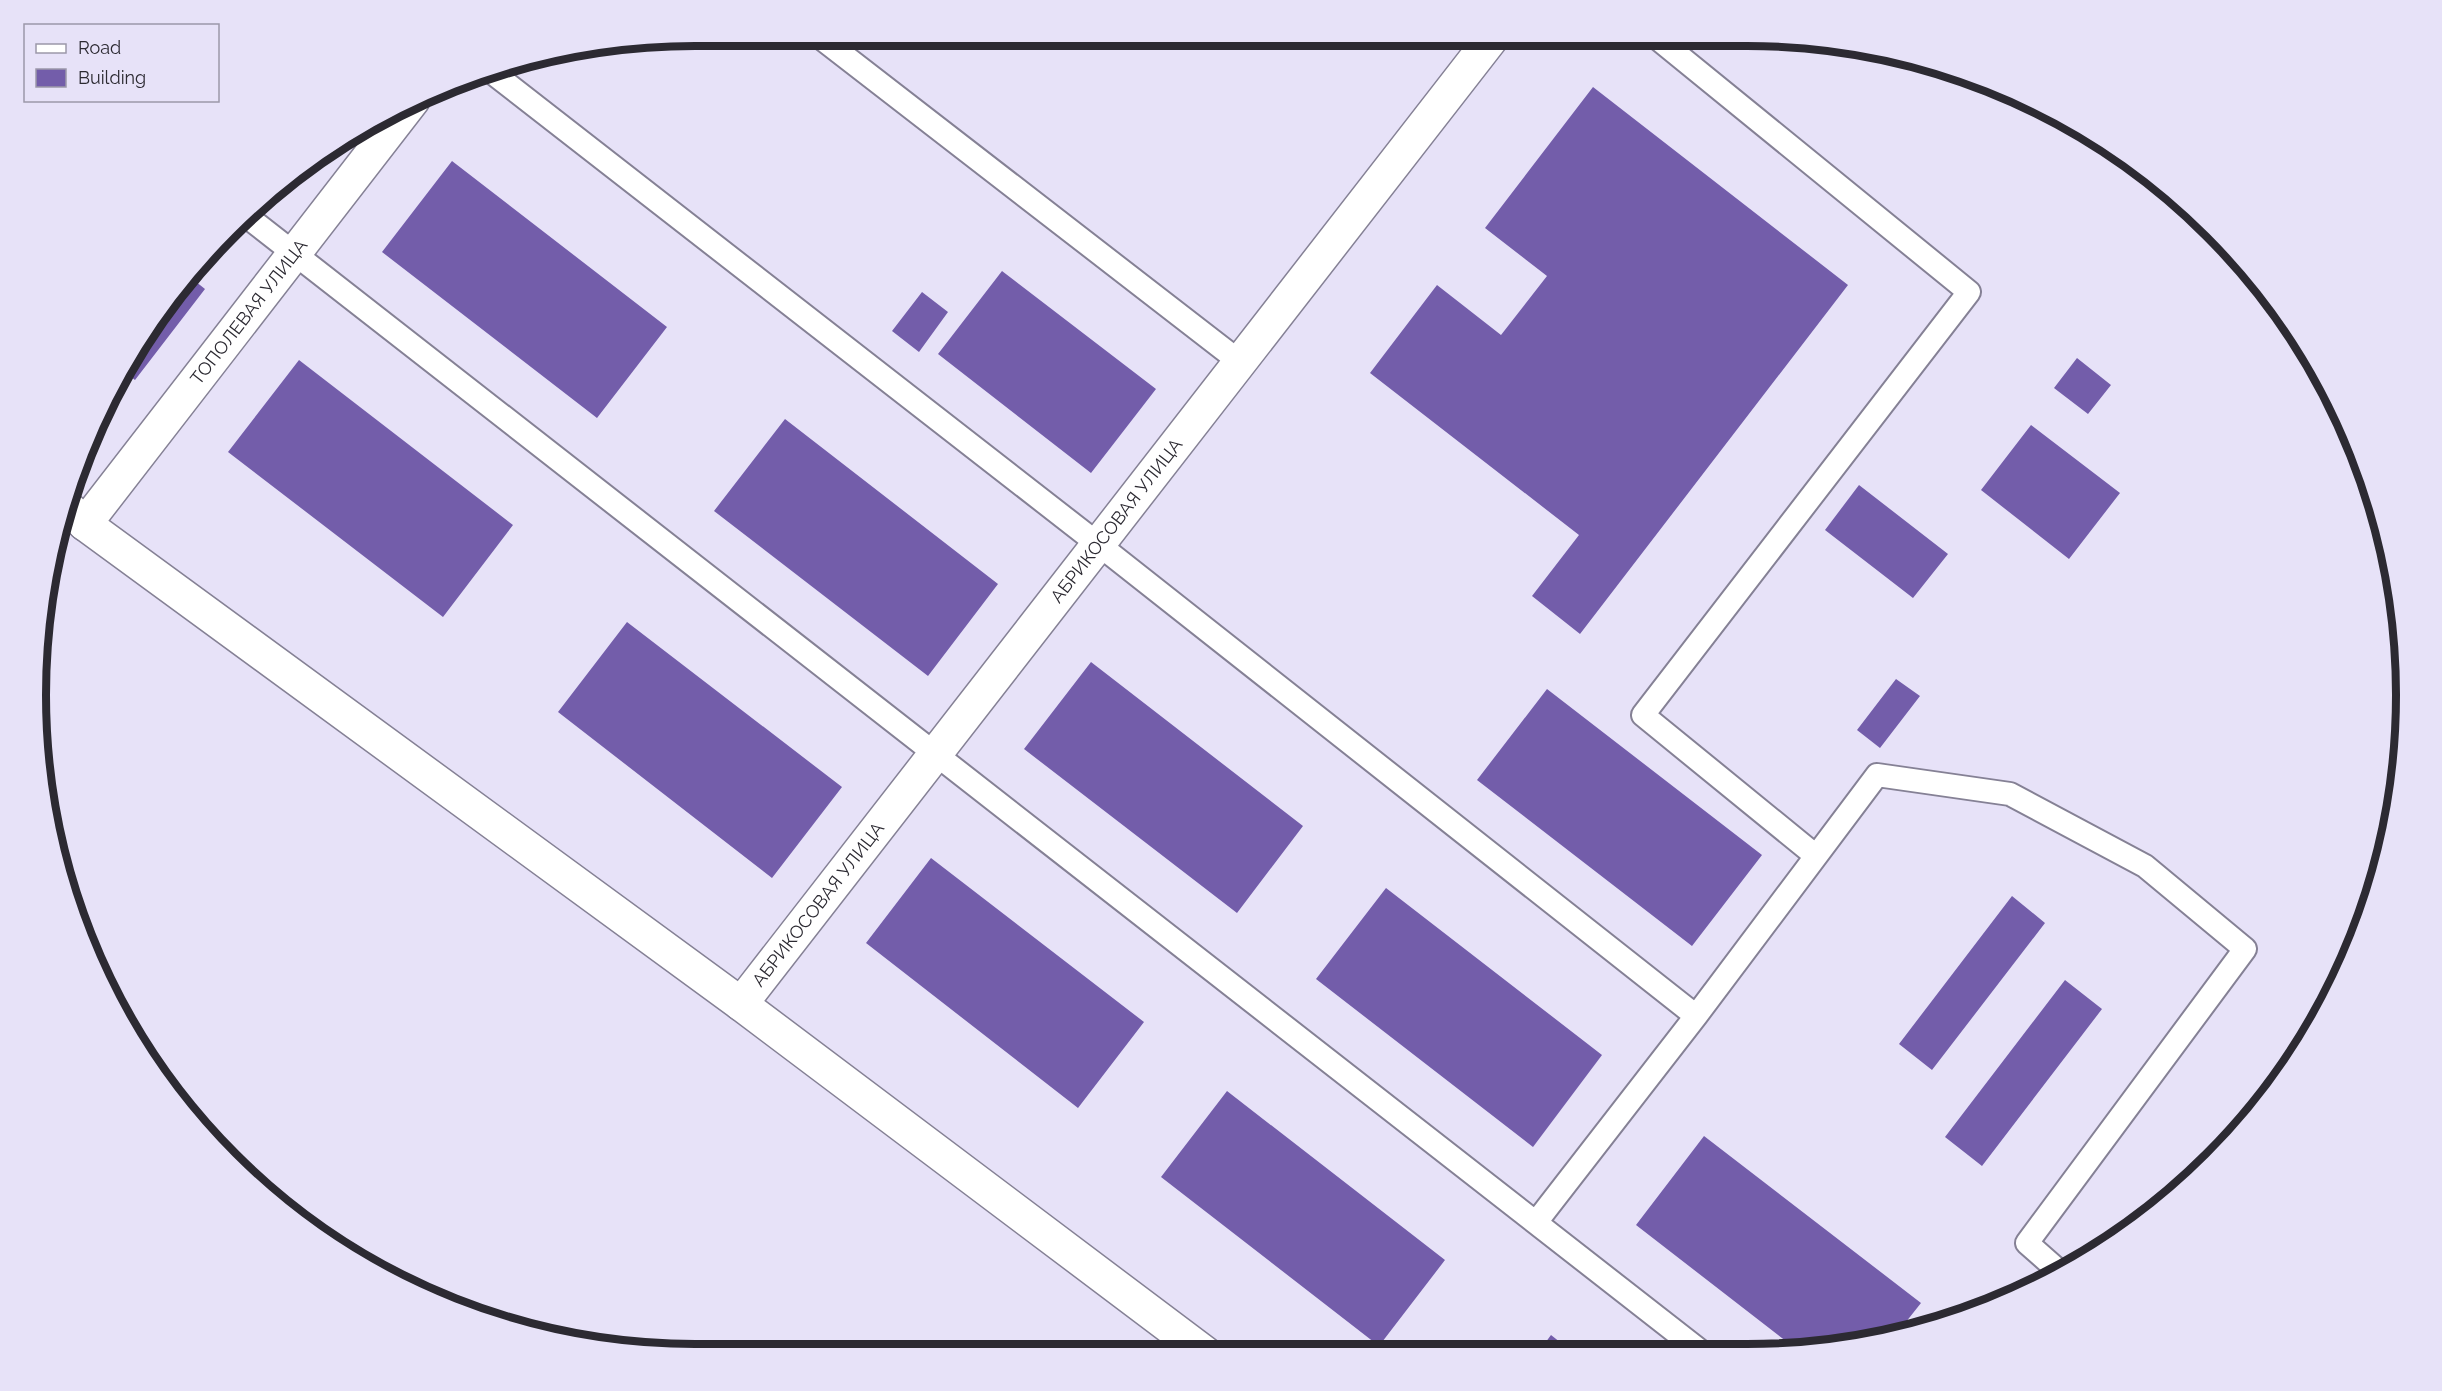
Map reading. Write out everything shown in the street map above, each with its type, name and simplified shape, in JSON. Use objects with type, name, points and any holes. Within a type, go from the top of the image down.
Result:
[{"type":"street","name":"АБРИКОСОВАЯ УЛИЦА","points":[[741,1004],[1486,46]]},
{"type":"street","name":"ТОПОЛЕВАЯ УЛИЦА","points":[[75,515],[295,253],[399,118]]},
{"type":"street","points":[[75,515],[741,1004],[1193,1344]]},
{"type":"lane","points":[[831,46],[1240,362]]},
{"type":"lane","points":[[1667,46],[1969,292],[1643,715],[1816,856]]},
{"type":"lane","points":[[499,78],[1098,544],[1696,1016]]},
{"type":"lane","points":[[254,222],[1537,1221],[1691,1344]]},
{"type":"lane","points":[[1537,1221],[1696,1016],[1877,775],[2010,794],[2145,866],[2245,949],[2027,1243],[2054,1267]]},
{"type":"building","points":[[1593,87],[1848,285],[1580,634],[1532,596],[1579,535],[1370,373],[1437,285],[1501,335],[1547,276],[1485,228]]},
{"type":"building","points":[[452,161],[667,327],[597,418],[382,252]]},
{"type":"building","points":[[1002,271],[1156,389],[1091,473],[938,354]]},
{"type":"building","points":[[196,282],[205,289],[135,380],[130,376],[133,371],[156,335]]},
{"type":"building","points":[[922,292],[948,312],[919,352],[892,331]]},
{"type":"building","points":[[2077,358],[2111,385],[2088,414],[2054,388]]},
{"type":"building","points":[[299,360],[513,525],[443,617],[228,452]]},
{"type":"building","points":[[785,419],[998,584],[928,676],[714,511]]},
{"type":"building","points":[[2031,425],[2120,493],[2069,559],[1981,490]]},
{"type":"building","points":[[1859,485],[1948,554],[1913,598],[1825,530]]},
{"type":"building","points":[[627,622],[842,787],[772,878],[558,712]]},
{"type":"building","points":[[1091,662],[1303,826],[1237,913],[1024,749]]},
{"type":"building","points":[[1896,679],[1920,696],[1880,748],[1857,730]]},
{"type":"building","points":[[1547,689],[1762,855],[1692,946],[1477,780]]},
{"type":"building","points":[[931,858],[1144,1022],[1078,1108],[866,943]]},
{"type":"building","points":[[1386,888],[1602,1055],[1533,1147],[1316,979]]},
{"type":"building","points":[[2012,896],[2045,923],[1932,1070],[1899,1044]]},
{"type":"building","points":[[2065,980],[2102,1009],[1982,1166],[1945,1137]]},
{"type":"building","points":[[1227,1091],[1445,1260],[1381,1344],[1376,1344],[1161,1177]]},
{"type":"building","points":[[1704,1136],[1921,1303],[1904,1324],[1831,1339],[1788,1343],[1636,1225]]},
{"type":"building","points":[[1551,1335],[1562,1344],[1544,1344]]}]
